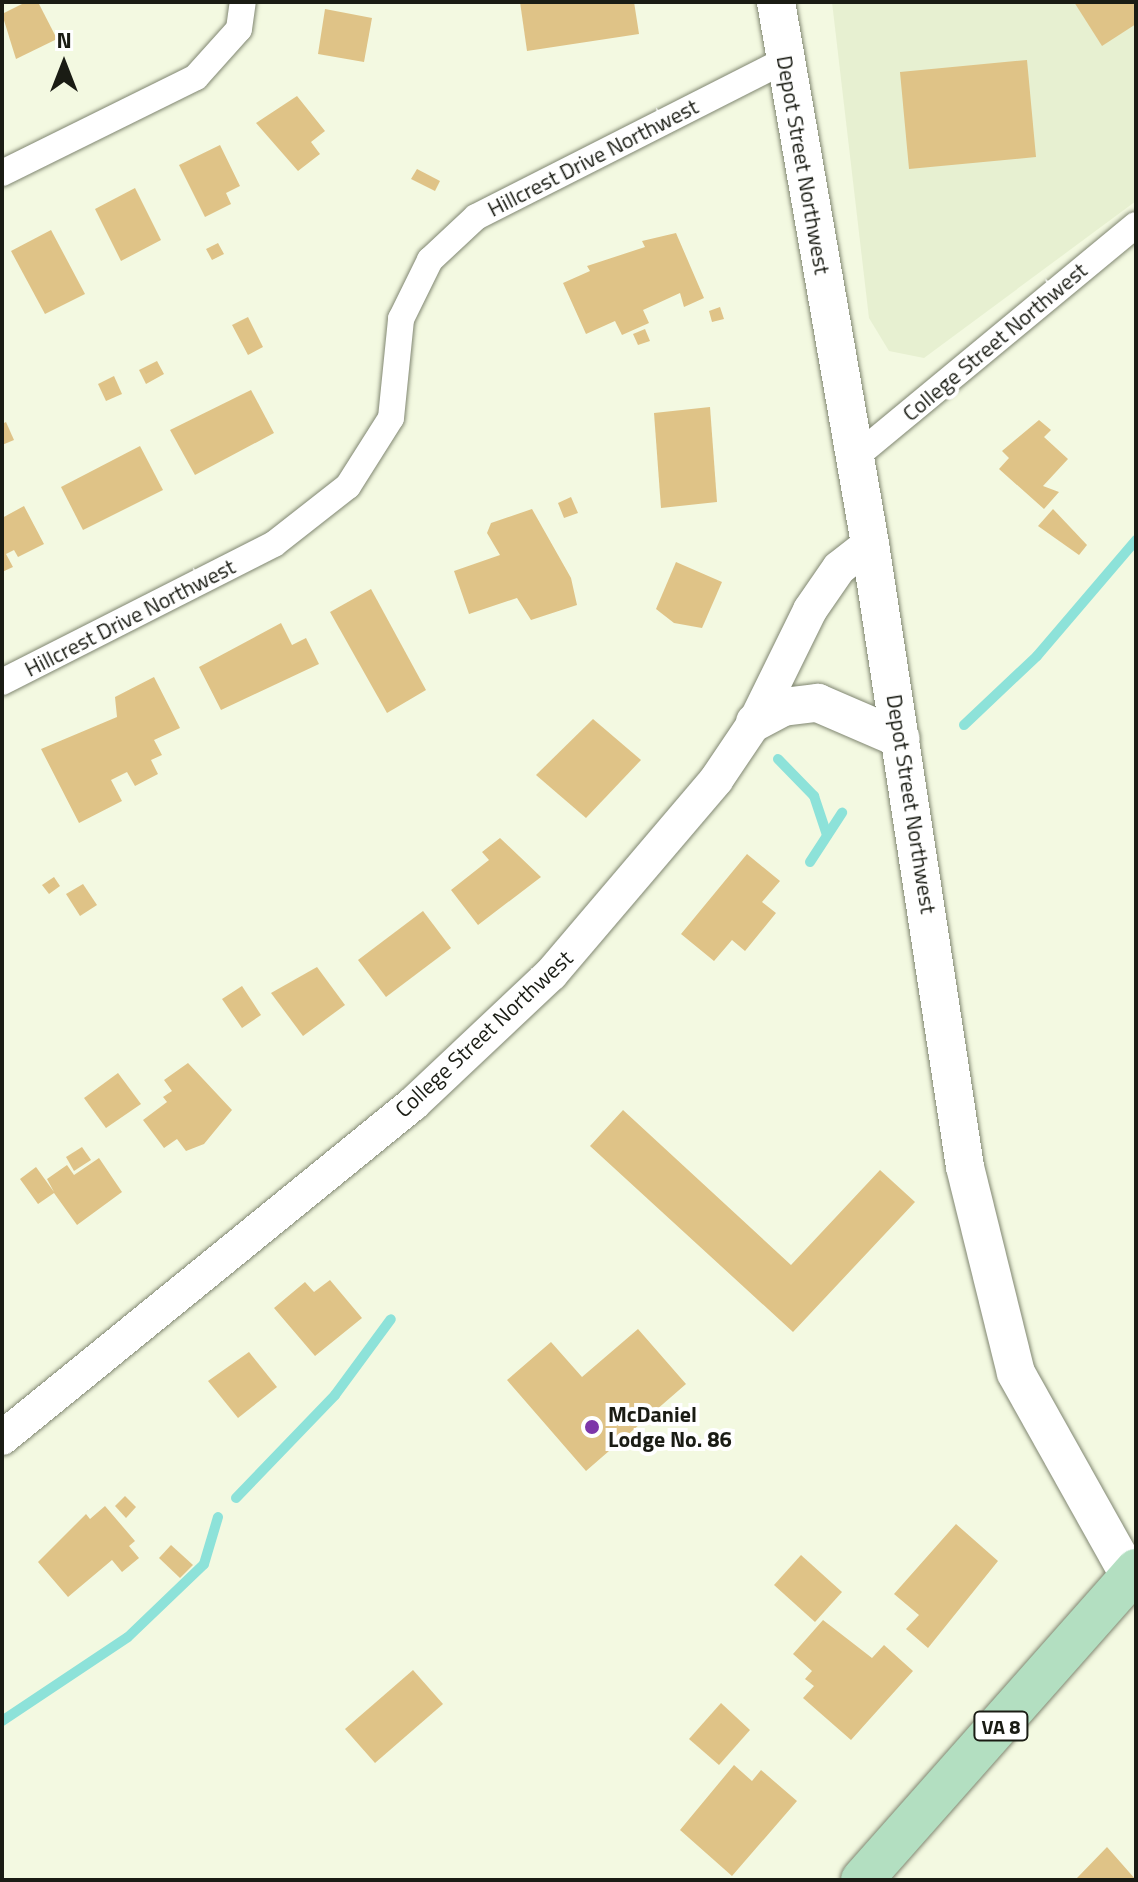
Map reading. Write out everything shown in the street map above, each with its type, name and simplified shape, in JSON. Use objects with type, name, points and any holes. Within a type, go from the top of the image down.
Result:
[{"type":"main road","name":"Depot Street Northwest","points":[[776,2],[870,544],[965,1167],[1016,1373],[1134,1579]]},
{"type":"main road","points":[[755,722],[783,707],[818,703],[901,739]]},
{"type":"main road","name":"VA 8","points":[[862,1880],[1134,1579]]},
{"type":"street","points":[[2,173],[196,77],[239,29],[243,2]]},
{"type":"street","name":"Hillcrest Drive Northwest","points":[[2,682],[274,544],[348,486],[391,418],[401,319],[412,295],[430,260],[476,217],[785,60]]},
{"type":"street","name":"College Street Northwest","points":[[853,459],[1136,225]]},
{"type":"street","name":"College Street Northwest","points":[[2,1438],[402,1113],[551,974],[669,842],[755,722],[810,610],[839,568],[870,544]]},
{"type":"shaded area","points":[[832,2],[1136,2],[1136,201],[924,358],[889,351],[869,318]]},
{"type":"building","points":[[26,2],[38,2],[57,39],[16,59],[2,14]]},
{"type":"building","points":[[520,2],[634,2],[639,34],[527,51]]},
{"type":"building","points":[[1074,2],[1136,2],[1136,24],[1102,46]]},
{"type":"building","points":[[325,9],[372,18],[364,62],[318,54]]},
{"type":"building","points":[[1027,60],[1036,157],[909,169],[900,72]]},
{"type":"building","points":[[297,96],[325,131],[311,142],[320,154],[298,171],[256,123]]},
{"type":"building","points":[[220,145],[240,186],[226,193],[231,204],[205,217],[179,165]]},
{"type":"building","points":[[417,169],[440,181],[435,191],[411,179]]},
{"type":"building","points":[[135,188],[161,240],[121,261],[95,209]]},
{"type":"building","points":[[51,230],[85,294],[45,314],[11,251]]},
{"type":"building","points":[[676,233],[704,298],[684,307],[680,293],[643,310],[649,323],[622,335],[615,321],[586,334],[563,283],[590,271],[587,266],[645,247],[642,241]]},
{"type":"building","points":[[218,243],[224,254],[212,260],[206,249]]},
{"type":"building","points":[[720,307],[724,319],[712,322],[709,311]]},
{"type":"building","points":[[248,317],[263,347],[248,355],[232,325]]},
{"type":"building","points":[[645,329],[650,341],[638,345],[633,334]]},
{"type":"building","points":[[157,361],[164,374],[146,384],[139,370]]},
{"type":"building","points":[[114,376],[122,394],[106,401],[98,384]]},
{"type":"building","points":[[251,390],[274,433],[195,475],[170,430]]},
{"type":"building","points":[[710,407],[717,502],[661,508],[654,413]]},
{"type":"building","points":[[1039,420],[1051,430],[1044,437],[1068,459],[1043,486],[1059,492],[1044,509],[999,469],[1009,458],[1002,451]]},
{"type":"building","points":[[6,422],[14,440],[2,445],[2,424]]},
{"type":"building","points":[[140,446],[163,490],[83,530],[61,487]]},
{"type":"building","points":[[571,497],[578,513],[564,518],[558,503]]},
{"type":"building","points":[[24,506],[44,544],[18,557],[14,550],[6,554],[13,567],[2,572],[2,518]]},
{"type":"building","points":[[532,509],[571,578],[577,605],[531,620],[517,598],[469,614],[454,571],[500,555],[487,533],[491,523]]},
{"type":"building","points":[[1053,509],[1087,545],[1079,555],[1038,526]]},
{"type":"building","points":[[676,562],[722,582],[702,628],[674,623],[656,609]]},
{"type":"building","points":[[371,589],[426,690],[387,713],[330,612]]},
{"type":"building","points":[[281,623],[292,645],[306,638],[319,664],[221,710],[199,667]]},
{"type":"building","points":[[154,677],[180,728],[154,740],[162,755],[151,760],[158,774],[135,786],[127,772],[111,780],[122,801],[79,823],[41,749],[117,717],[115,697]]},
{"type":"building","points":[[593,719],[641,760],[586,818],[536,775]]},
{"type":"building","points":[[500,838],[541,877],[478,925],[451,890],[489,860],[482,852]]},
{"type":"building","points":[[747,854],[780,881],[762,902],[776,913],[745,951],[732,940],[714,961],[681,934]]},
{"type":"building","points":[[54,877],[60,886],[49,894],[42,885]]},
{"type":"building","points":[[83,884],[97,905],[80,916],[66,894]]},
{"type":"building","points":[[423,911],[451,948],[386,997],[358,960]]},
{"type":"building","points":[[317,967],[345,1005],[303,1036],[271,993]]},
{"type":"building","points":[[242,986],[261,1015],[242,1028],[222,999]]},
{"type":"building","points":[[188,1063],[232,1110],[204,1144],[186,1151],[177,1139],[164,1148],[143,1120],[167,1102],[163,1097],[172,1091],[164,1080]]},
{"type":"building","points":[[118,1073],[141,1104],[106,1128],[84,1098]]},
{"type":"building","points":[[623,1110],[791,1265],[880,1170],[915,1202],[793,1332],[590,1146]]},
{"type":"building","points":[[82,1147],[91,1160],[74,1171],[66,1157]]},
{"type":"building","points":[[99,1158],[122,1192],[77,1225],[54,1193],[38,1204],[20,1179],[36,1167],[54,1192],[47,1179],[67,1165],[74,1175]]},
{"type":"building","points":[[330,1280],[362,1318],[315,1356],[274,1308],[305,1282],[314,1292]]},
{"type":"building","name":"McDaniel Lodge No. 86","points":[[638,1329],[686,1384],[586,1471],[507,1380],[551,1342],[582,1377]]},
{"type":"building","points":[[249,1352],[277,1387],[238,1418],[208,1381]]},
{"type":"building","points":[[125,1496],[136,1507],[126,1518],[115,1506]]},
{"type":"building","points":[[105,1506],[135,1541],[129,1546],[139,1558],[122,1572],[112,1560],[68,1597],[38,1562],[86,1514],[90,1519]]},
{"type":"building","points":[[956,1524],[998,1561],[928,1648],[906,1629],[919,1615],[894,1594]]},
{"type":"building","points":[[171,1545],[193,1565],[180,1578],[159,1558]]},
{"type":"building","points":[[801,1555],[842,1592],[815,1622],[774,1585]]},
{"type":"building","points":[[823,1620],[872,1658],[884,1645],[913,1671],[851,1740],[803,1698],[814,1686],[805,1679],[812,1671],[793,1654]]},
{"type":"building","points":[[413,1670],[443,1704],[375,1763],[345,1729]]},
{"type":"building","points":[[721,1703],[750,1730],[719,1765],[689,1739]]},
{"type":"building","points":[[734,1765],[752,1781],[761,1770],[797,1801],[732,1876],[680,1830]]},
{"type":"building","points":[[1107,1847],[1136,1880],[1069,1880],[1077,1878]]},
{"type":"waterway","points":[[964,725],[1037,656],[1136,540]]},
{"type":"waterway","points":[[778,759],[814,796],[827,835]]},
{"type":"waterway","points":[[810,862],[842,813]]},
{"type":"waterway","points":[[236,1498],[335,1395],[391,1319]]},
{"type":"waterway","points":[[2,1721],[128,1637],[204,1564],[218,1517]]},
{"type":"place","name":"McDaniel Lodge No. 86","points":[[592,1427]]}]
